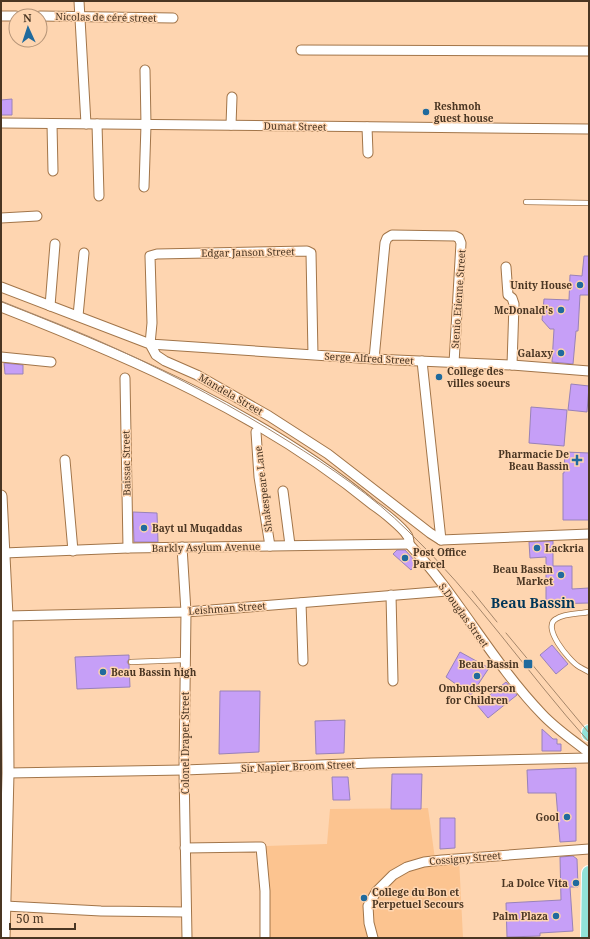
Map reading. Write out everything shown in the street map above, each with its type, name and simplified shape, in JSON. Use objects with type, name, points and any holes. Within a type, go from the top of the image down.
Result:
[{"type":"main road","points":[[588,938],[589,873]]},
{"type":"street","points":[[78,1],[86,124]]},
{"type":"street","name":"Nicolas de céré street","points":[[48,16],[173,18]]},
{"type":"street","points":[[301,50],[589,51]]},
{"type":"street","points":[[144,187],[146,125],[145,70]]},
{"type":"street","points":[[231,125],[232,97]]},
{"type":"street","name":"Dumat Street","points":[[1,123],[589,129]]},
{"type":"street","points":[[52,124],[53,171]]},
{"type":"street","points":[[97,124],[98,196]]},
{"type":"street","points":[[367,127],[368,153]]},
{"type":"street","points":[[1,218],[37,216]]},
{"type":"street","name":"Stenio Etienne Street","points":[[374,359],[385,243],[387,238],[392,236],[455,236],[459,238],[461,243],[454,362]]},
{"type":"street","points":[[50,306],[55,244]]},
{"type":"street","name":"Edgar Janson Street","points":[[150,344],[152,323],[150,256],[157,254],[307,251],[311,253],[312,260],[313,354]]},
{"type":"street","points":[[78,316],[84,253]]},
{"type":"street","points":[[506,267],[508,295],[512,298],[514,304],[512,365]]},
{"type":"street","name":"Mandela Street","points":[[1,287],[150,344],[156,354],[165,361],[197,375],[269,416],[328,454],[441,540]]},
{"type":"street","name":"S.Douglas Street","points":[[1,307],[105,348],[158,372],[223,405],[338,476],[407,534],[409,544],[447,591],[484,643],[535,706],[552,725],[589,753]]},
{"type":"street","name":"Serge Alfred Street","points":[[150,344],[374,359],[512,365],[589,371]]},
{"type":"street","points":[[1,357],[51,362]]},
{"type":"street","points":[[422,361],[441,540],[589,534]]},
{"type":"street","name":"Baissac Street","points":[[125,378],[128,548]]},
{"type":"street","name":"Shakespeare Lane","points":[[256,432],[259,477],[270,546]]},
{"type":"street","points":[[65,460],[73,551]]},
{"type":"street","points":[[283,491],[290,545]]},
{"type":"street","points":[[1,496],[6,616],[8,773],[4,938]]},
{"type":"street","name":"Barkly Asylum Avenue","points":[[4,553],[128,548],[409,544]]},
{"type":"street","name":"Colonel Draper Street","points":[[182,547],[186,612],[184,770],[187,938]]},
{"type":"street","name":"Leishman Street","points":[[6,616],[186,612],[447,591]]},
{"type":"street","points":[[391,595],[393,681]]},
{"type":"street","points":[[301,603],[303,661]]},
{"type":"street","name":"Sir Napier Broom Street","points":[[8,773],[184,770],[363,763],[589,758]]},
{"type":"street","points":[[185,848],[261,847],[265,891],[265,938]]},
{"type":"street","name":"Cossigny Street","points":[[373,938],[369,923],[368,906],[376,892],[393,875],[408,867],[424,862],[442,860],[589,849]]},
{"type":"street","points":[[5,906],[101,911],[186,912]]},
{"type":"lane","points":[[526,202],[589,203]]},
{"type":"lane","points":[[589,612],[563,616],[555,619],[552,622],[551,630],[569,658],[578,666],[589,672]]},
{"type":"lane","points":[[131,662],[185,660]]},
{"type":"shaded area","name":"College du Bon et Perpetuel Secours","points":[[428,808],[435,859],[459,858],[463,938],[268,938],[266,846],[327,844],[330,809]]},
{"type":"building","points":[[12,99],[12,115],[1,115],[1,100]]},
{"type":"building","points":[[584,256],[589,256],[589,295],[580,295],[578,331],[576,331],[573,364],[552,362],[554,329],[550,329],[542,320],[544,299],[569,300],[570,275],[582,276]]},
{"type":"building","points":[[4,363],[23,365],[23,374],[5,374]]},
{"type":"building","points":[[571,384],[589,386],[587,412],[568,410]]},
{"type":"building","points":[[531,407],[567,410],[564,446],[529,443]]},
{"type":"building","points":[[565,452],[589,453],[589,520],[563,520],[563,473]]},
{"type":"building","name":"Bayt ul Muqaddas","points":[[133,512],[157,513],[158,542],[134,542]]},
{"type":"building","points":[[553,541],[553,566],[572,566],[572,589],[589,588],[589,603],[546,604],[546,557],[530,558],[529,542]]},
{"type":"building","name":"Post Office Parcel","points":[[397,550],[405,550],[417,563],[411,570],[393,554]]},
{"type":"building","points":[[552,645],[568,664],[556,674],[540,655]]},
{"type":"building","points":[[460,652],[489,668],[471,695],[446,677]]},
{"type":"building","name":"Beau Bassin high","points":[[129,655],[127,662],[129,665],[130,687],[77,689],[75,657]]},
{"type":"building","points":[[506,682],[517,695],[488,718],[477,705]]},
{"type":"building","points":[[220,691],[260,691],[259,752],[219,754]]},
{"type":"building","points":[[345,720],[344,753],[316,754],[315,721]]},
{"type":"building","points":[[542,729],[553,739],[557,739],[557,744],[561,744],[561,751],[542,751]]},
{"type":"building","points":[[576,768],[576,841],[560,842],[556,793],[528,793],[527,770]]},
{"type":"building","points":[[392,774],[422,774],[421,809],[391,809]]},
{"type":"building","points":[[332,777],[348,777],[350,800],[333,800]]},
{"type":"building","points":[[440,818],[455,818],[455,848],[440,849]]},
{"type":"building","points":[[573,856],[577,859],[578,887],[570,887],[573,931],[540,933],[540,936],[507,937],[506,903],[561,900],[560,857]]},
{"type":"tram line","points":[[1,301],[105,343],[226,404],[268,428],[320,461],[366,494],[395,518],[456,581],[589,742]]},
{"type":"tram line","points":[[472,591],[497,622]]},
{"type":"tram line","points":[[506,633],[589,733]]},
{"type":"place","name":"Reshmoh guest house","points":[[426,112]]},
{"type":"place","name":"Unity House","points":[[580,285]]},
{"type":"place","name":"McDonald's","points":[[561,310]]},
{"type":"place","name":"Galaxy","points":[[561,353]]},
{"type":"place","name":"College des villes soeurs","points":[[439,377]]},
{"type":"place","name":"Pharmacie De Beau Bassin","points":[[577,460]]},
{"type":"place","name":"Bayt ul Muqaddas","points":[[144,528]]},
{"type":"place","name":"Lackria","points":[[537,548]]},
{"type":"place","name":"Post Office Parcel","points":[[405,558]]},
{"type":"place","name":"Beau Bassin Market","points":[[561,575]]},
{"type":"place","name":"Beau Bassin","points":[[528,664]]},
{"type":"place","name":"Beau Bassin high","points":[[103,672]]},
{"type":"place","name":"Ombudsperson for Children","points":[[477,676]]},
{"type":"place","name":"Gool","points":[[567,817]]},
{"type":"place","name":"La Dolce Vita","points":[[576,883]]},
{"type":"place","name":"College du Bon et Perpetuel Secours","points":[[364,898]]},
{"type":"place","name":"Palm Plaza","points":[[556,916]]},
{"type":"district","name":"Beau Bassin","points":[[533,603]]}]
